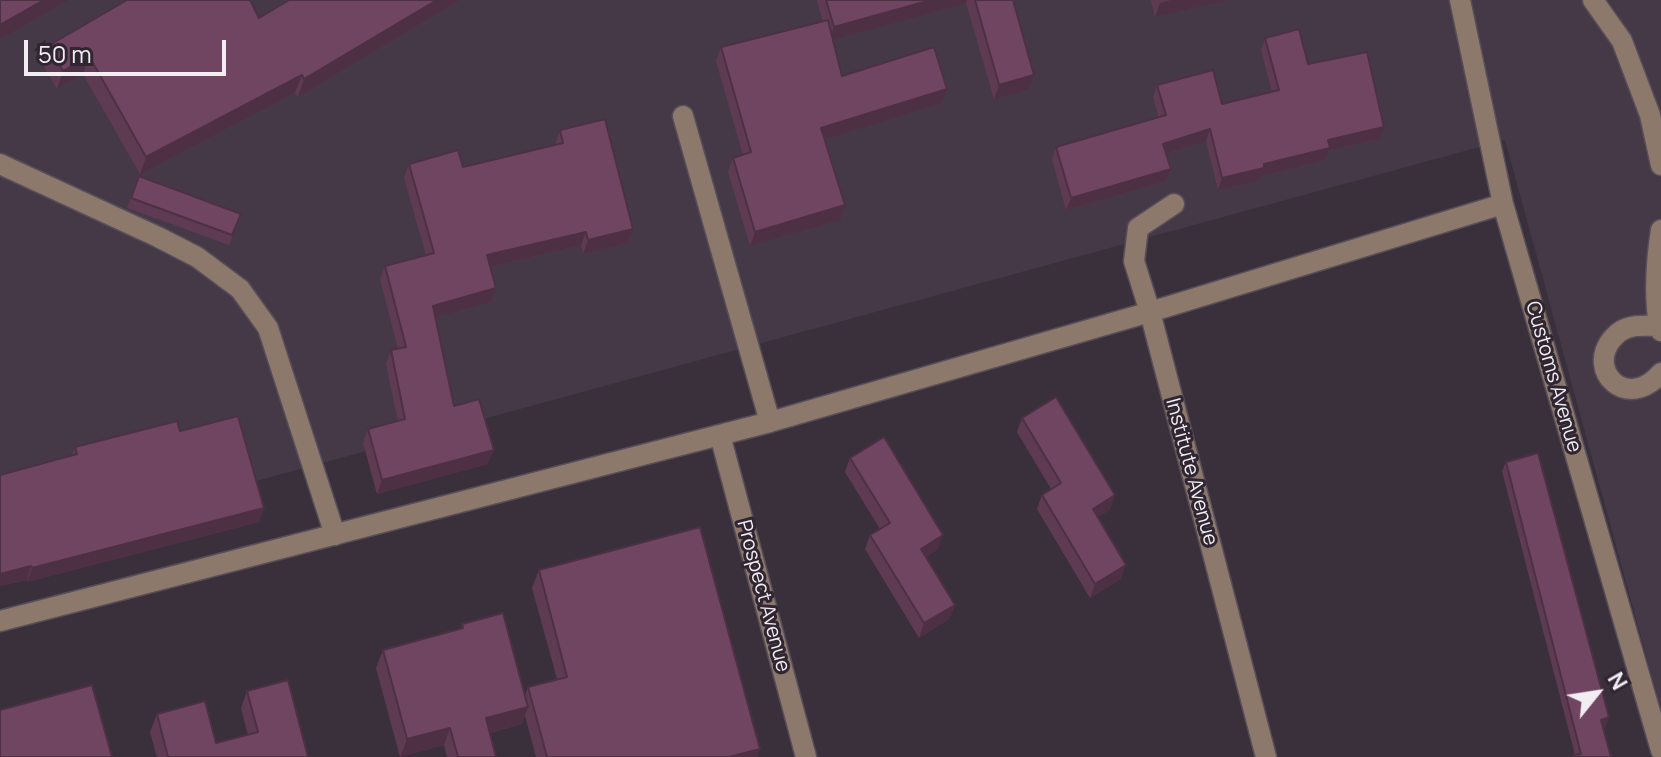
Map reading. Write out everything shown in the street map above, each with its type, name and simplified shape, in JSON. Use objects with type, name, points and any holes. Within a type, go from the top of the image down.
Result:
[{"type":"street","name":"Customs Avenue","points":[[1460,0],[1503,204],[1661,750]]},
{"type":"street","points":[[1593,0],[1622,41],[1650,115],[1661,165]]},
{"type":"street","points":[[683,116],[770,422]]},
{"type":"street","points":[[0,164],[197,257],[240,289],[268,328],[335,535]]},
{"type":"street","name":"Institute Avenue","points":[[1174,204],[1138,228],[1134,261],[1266,757]]},
{"type":"street","points":[[0,621],[770,422],[1150,312],[1503,204]]},
{"type":"street","points":[[1661,230],[1656,285],[1660,328],[1638,326],[1619,331],[1605,348],[1603,363],[1608,375],[1626,390],[1648,385],[1661,373]]},
{"type":"street","name":"Prospect Avenue","points":[[720,435],[806,757]]},
{"type":"shaded area","points":[[0,0],[1661,0],[1661,710],[1505,140],[0,551]]},
{"type":"building","points":[[0,0],[44,0],[0,25]]},
{"type":"building","points":[[127,0],[250,0],[259,18],[289,0],[437,0],[304,79],[302,75],[146,157],[89,56],[63,71],[48,46]]},
{"type":"building","points":[[826,0],[931,0],[834,27]]},
{"type":"building","points":[[975,0],[1013,0],[1034,75],[999,85]]},
{"type":"building","points":[[828,20],[842,76],[934,47],[947,89],[821,128],[845,205],[755,232],[733,158],[751,152],[721,47]]},
{"type":"building","points":[[1299,29],[1308,64],[1367,52],[1384,127],[1328,140],[1330,148],[1222,178],[1210,129],[1163,144],[1171,169],[1071,198],[1056,147],[1166,115],[1157,85],[1213,70],[1222,104],[1279,90],[1265,38]]},
{"type":"building","points":[[605,119],[633,229],[588,240],[586,232],[487,255],[496,288],[433,306],[454,406],[479,399],[494,450],[382,480],[368,429],[405,419],[391,350],[406,347],[385,266],[434,253],[409,164],[458,150],[463,167],[563,143],[560,130]]},
{"type":"building","points":[[139,176],[241,214],[232,235],[131,198]]},
{"type":"building","points":[[1056,397],[1115,495],[1093,509],[1126,565],[1095,584],[1042,495],[1061,483],[1022,418]]},
{"type":"building","points":[[238,416],[264,508],[0,574],[0,475],[77,454],[75,447],[177,421],[180,431]]},
{"type":"building","points":[[884,437],[943,535],[921,549],[955,605],[924,623],[870,535],[890,523],[850,458]]},
{"type":"building","points":[[1538,453],[1609,717],[1601,720],[1611,757],[1574,755],[1581,754],[1506,462]]},
{"type":"building","points":[[700,527],[760,749],[729,757],[547,757],[528,687],[567,677],[539,570]]},
{"type":"building","points":[[503,613],[528,707],[486,718],[496,757],[458,757],[450,728],[407,739],[383,650],[463,628],[462,624]]},
{"type":"building","points":[[288,680],[308,757],[168,757],[157,714],[205,701],[216,743],[258,732],[247,691]]},
{"type":"building","points":[[92,685],[112,757],[0,757],[0,710]]}]
